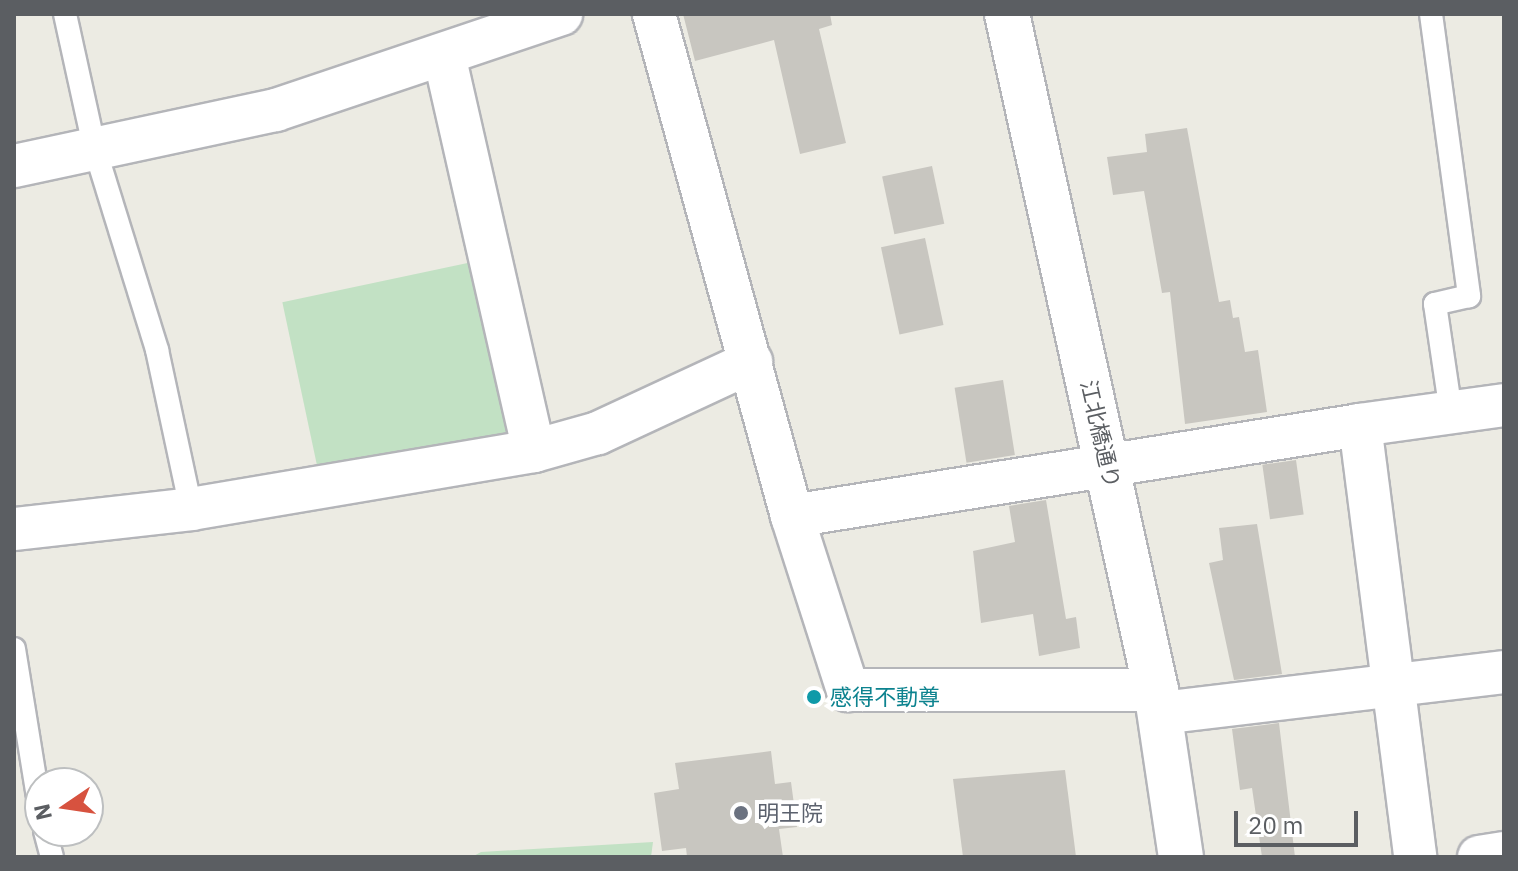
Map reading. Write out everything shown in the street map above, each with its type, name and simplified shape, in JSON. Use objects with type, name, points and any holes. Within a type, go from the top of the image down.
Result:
[{"type":"main road","name":"江北橋通り","points":[[1007,14],[1109,464],[1159,702],[1181,857]]},
{"type":"street","points":[[14,166],[94,146],[276,110],[444,55],[519,22],[561,14]]},
{"type":"street","points":[[654,14],[792,516],[848,690],[1159,702],[1393,688],[1504,672]]},
{"type":"street","points":[[444,55],[534,451]]},
{"type":"street","points":[[14,529],[191,509],[534,451],[598,433],[751,362]]},
{"type":"street","points":[[792,516],[1109,464],[1504,405]]},
{"type":"street","points":[[1360,425],[1415,857]]},
{"type":"street","points":[[1479,857],[1504,853]]},
{"type":"lane","points":[[65,14],[94,146],[157,350],[191,509]]},
{"type":"lane","points":[[1431,14],[1469,296],[1435,304],[1451,413]]},
{"type":"lane","points":[[14,649],[33,767]]},
{"type":"green space","points":[[477,261],[514,436],[320,477],[282,302]]},
{"type":"green space","points":[[653,842],[651,857],[472,857],[481,852]]},
{"type":"building","points":[[683,14],[830,14],[832,25],[819,29],[846,143],[800,154],[774,40],[695,61]]},
{"type":"building","points":[[1187,128],[1219,302],[1230,300],[1233,318],[1239,317],[1245,352],[1258,350],[1267,412],[1185,424],[1170,292],[1162,293],[1144,191],[1113,195],[1107,157],[1147,152],[1145,134]]},
{"type":"building","points":[[932,166],[944,224],[894,234],[882,177]]},
{"type":"building","points":[[925,238],[944,325],[899,334],[881,247]]},
{"type":"building","points":[[1003,380],[1015,455],[966,463],[955,388]]},
{"type":"building","points":[[1296,460],[1304,514],[1270,519],[1262,465]]},
{"type":"building","points":[[1046,500],[1066,619],[1076,617],[1080,648],[1039,656],[1033,614],[981,623],[973,551],[1015,542],[1009,506]]},
{"type":"building","points":[[1257,524],[1282,674],[1234,680],[1209,563],[1223,560],[1219,528]]},
{"type":"building","points":[[1279,723],[1295,857],[1262,857],[1252,788],[1240,790],[1232,729]]},
{"type":"building","points":[[771,751],[775,784],[791,782],[797,827],[779,829],[783,857],[687,857],[686,848],[662,851],[654,793],[679,789],[675,763]]},
{"type":"building","points":[[1065,770],[1076,857],[963,857],[953,779]]},
{"type":"place","name":"感得不動尊","points":[[814,697]]},
{"type":"place","name":"明王院","points":[[741,813]]}]
